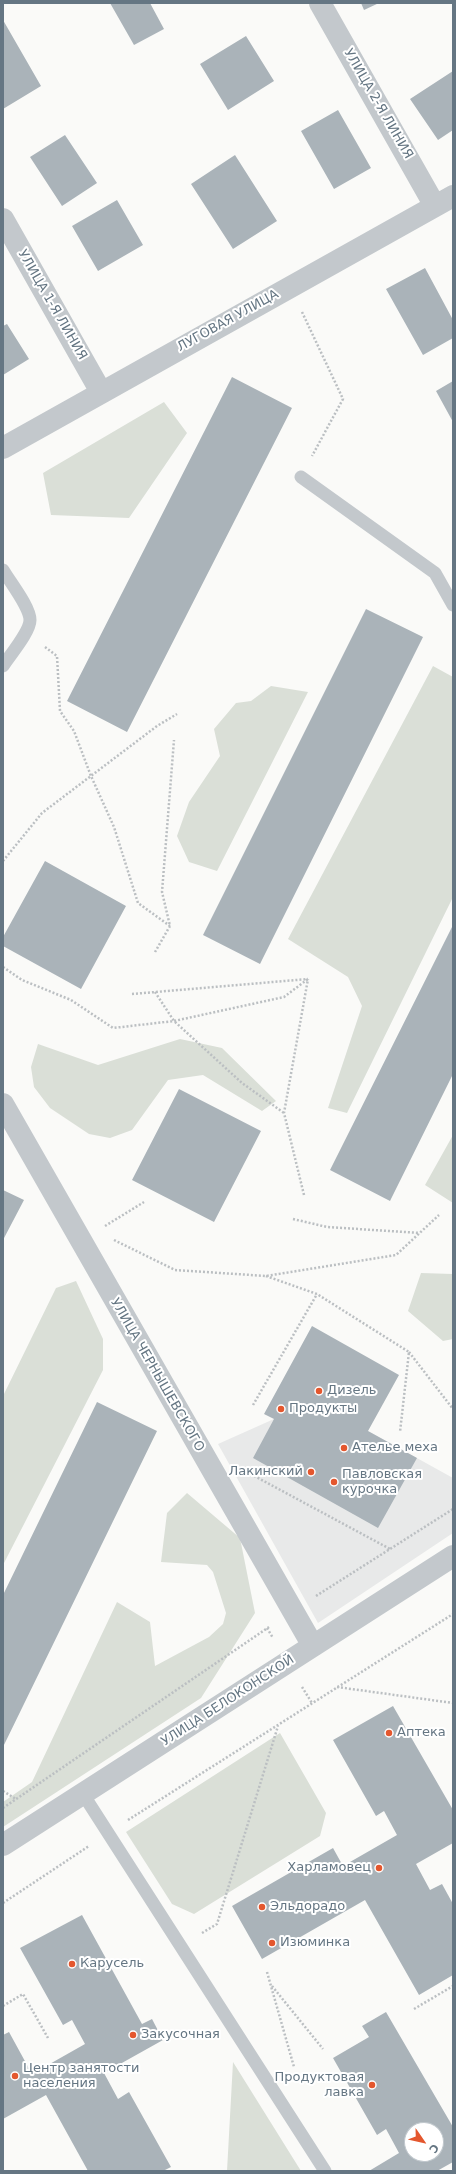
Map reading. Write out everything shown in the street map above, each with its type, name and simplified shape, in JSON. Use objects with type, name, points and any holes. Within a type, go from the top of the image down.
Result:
[{"type":"street","name":"УЛИЦА 2-Я ЛИНИЯ","points":[[320,3],[444,201]]},
{"type":"street","name":"ЛУГОВАЯ УЛИЦА","points":[[3,448],[444,201]]},
{"type":"street","name":"УЛИЦА 1-Я ЛИНИЯ","points":[[3,219],[101,392]]},
{"type":"street","name":"УЛИЦА ЧЕРНЫШЕВСКОГО","points":[[3,1104],[313,1646]]},
{"type":"street","name":"УЛИЦА БЕЛОКОНСКОЙ","points":[[3,1845],[453,1556]]},
{"type":"lane","points":[[301,477],[435,573],[453,605]]},
{"type":"lane","points":[[3,570],[28,612],[30,621],[26,631],[3,666]]},
{"type":"lane","points":[[83,1794],[325,2171]]},
{"type":"path","points":[[290,286],[343,398],[301,477]]},
{"type":"path","points":[[26,631],[57,656],[60,711],[74,730],[91,776],[114,827],[138,903],[170,926]]},
{"type":"path","points":[[3,861],[42,813],[157,726],[177,714]]},
{"type":"path","points":[[155,952],[170,926],[162,892],[174,740]]},
{"type":"path","points":[[3,967],[22,980],[71,1000],[114,1028],[174,1021],[284,997],[308,979]]},
{"type":"path","points":[[132,994],[308,979]]},
{"type":"path","points":[[304,1195],[284,1113],[308,979]]},
{"type":"path","points":[[155,992],[174,1021],[242,1083],[284,1113]]},
{"type":"path","points":[[68,1217],[97,1232],[144,1202]]},
{"type":"path","points":[[111,1239],[175,1270],[266,1276],[396,1255],[439,1215]]},
{"type":"path","points":[[293,1220],[327,1227],[420,1233]]},
{"type":"path","points":[[266,1276],[317,1294],[409,1352],[453,1409]]},
{"type":"path","points":[[253,1406],[317,1294]]},
{"type":"path","points":[[400,1432],[409,1352]]},
{"type":"path","points":[[245,1471],[390,1550]]},
{"type":"path","points":[[3,1808],[293,1611],[453,1509]]},
{"type":"path","points":[[3,1903],[108,1833],[453,1614]]},
{"type":"path","points":[[337,1687],[453,1703]]},
{"type":"path","points":[[217,1924],[278,1725]]},
{"type":"path","points":[[3,1791],[16,1800]]},
{"type":"path","points":[[267,1972],[294,2066]]},
{"type":"path","points":[[270,1984],[323,2048]]},
{"type":"path","points":[[414,2009],[453,1986]]},
{"type":"path","points":[[3,2006],[23,1994],[48,2038]]},
{"type":"shaded area","points":[[164,402],[187,433],[129,518],[51,515],[43,473]]},
{"type":"shaded area","points":[[433,666],[453,677],[453,897],[347,1113],[328,1108],[362,1006],[348,977],[288,939]]},
{"type":"shaded area","points":[[271,686],[308,692],[217,871],[189,862],[177,836],[189,802],[220,756],[214,729],[236,703],[251,701]]},
{"type":"shaded area","points":[[180,1039],[222,1048],[276,1101],[262,1111],[203,1075],[168,1080],[132,1130],[110,1138],[89,1134],[50,1108],[34,1087],[31,1067],[38,1044],[98,1065]]},
{"type":"shaded area","points":[[453,1135],[453,1203],[425,1185]]},
{"type":"shaded area","points":[[421,1273],[453,1274],[453,1339],[443,1341],[408,1311]]},
{"type":"shaded area","points":[[76,1281],[103,1339],[103,1370],[3,1565],[3,1396],[56,1288]]},
{"type":"shaded area","points":[[274,1419],[351,1462],[368,1431],[453,1478],[453,1533],[318,1623],[218,1444]]},
{"type":"shaded area","points":[[187,1493],[240,1538],[255,1613],[201,1698],[3,1827],[3,1802],[32,1782],[117,1602],[150,1622],[155,1666],[209,1637],[223,1624],[226,1613],[213,1572],[207,1565],[161,1562],[167,1513]]},
{"type":"shaded area","points":[[280,1733],[326,1813],[320,1836],[194,1914],[172,1904],[126,1832]]},
{"type":"shaded area","points":[[233,2062],[301,2171],[227,2171]]},
{"type":"building","points":[[110,3],[150,3],[164,29],[134,45]]},
{"type":"building","points":[[361,3],[379,3],[364,10]]},
{"type":"building","points":[[3,20],[41,86],[3,109]]},
{"type":"building","points":[[246,36],[274,81],[228,110],[200,64]]},
{"type":"building","points":[[453,71],[453,130],[438,140],[410,99]]},
{"type":"building","points":[[338,110],[371,168],[334,189],[301,131]]},
{"type":"building","points":[[65,135],[97,183],[62,206],[30,157]]},
{"type":"building","points":[[235,155],[277,221],[233,249],[191,184]]},
{"type":"building","points":[[117,200],[143,245],[98,271],[72,226]]},
{"type":"building","points":[[425,268],[453,320],[453,338],[423,355],[386,289]]},
{"type":"building","points":[[7,324],[29,359],[3,375],[3,326]]},
{"type":"building","points":[[232,377],[292,408],[127,732],[67,701]]},
{"type":"building","points":[[453,381],[453,422],[436,391]]},
{"type":"building","points":[[366,609],[423,637],[260,964],[203,935]]},
{"type":"building","points":[[45,861],[126,906],[81,989],[3,946],[3,937]]},
{"type":"building","points":[[453,925],[453,1074],[390,1201],[330,1170]]},
{"type":"building","points":[[179,1089],[261,1131],[214,1222],[132,1180]]},
{"type":"building","points":[[3,1190],[24,1200],[3,1240]]},
{"type":"building","points":[[312,1326],[399,1375],[368,1431],[417,1458],[378,1528],[253,1458],[274,1419],[264,1414]]},
{"type":"building","points":[[97,1402],[157,1431],[3,1747],[3,1595]]},
{"type":"building","points":[[393,1706],[453,1810],[453,1843],[416,1864],[430,1890],[442,1884],[453,1904],[453,1975],[419,1995],[365,1900],[262,1959],[232,1906],[333,1848],[343,1866],[397,1835],[384,1811],[376,1816],[333,1740]]},
{"type":"building","points":[[82,1915],[142,2024],[152,2019],[163,2040],[104,2073],[118,2099],[129,2092],[171,2167],[163,2171],[88,2171],[46,2095],[3,2119],[3,2035],[9,2032],[32,2074],[85,2044],[72,2020],[63,2025],[20,1948]]},
{"type":"building","points":[[386,2012],[453,2127],[453,2162],[437,2171],[369,2171],[399,2153],[386,2129],[377,2135],[333,2058],[369,2037],[362,2026]]},
{"type":"place","name":"Дизель","points":[[319,1391]]},
{"type":"place","name":"Продукты","points":[[281,1409]]},
{"type":"place","name":"Ателье меха","points":[[344,1448]]},
{"type":"place","name":"Лакинский","points":[[311,1472]]},
{"type":"place","name":"Павловская курочка","points":[[334,1482]]},
{"type":"place","name":"Аптека","points":[[389,1733]]},
{"type":"place","name":"Харламовец","points":[[379,1868]]},
{"type":"place","name":"Эльдорадо","points":[[262,1907]]},
{"type":"place","name":"Изюминка","points":[[272,1943]]},
{"type":"place","name":"Карусель","points":[[72,1964]]},
{"type":"place","name":"Закусочная","points":[[133,2035]]},
{"type":"place","name":"Центр занятости населения","points":[[15,2076]]},
{"type":"place","name":"Продуктовая лавка","points":[[372,2085]]}]
